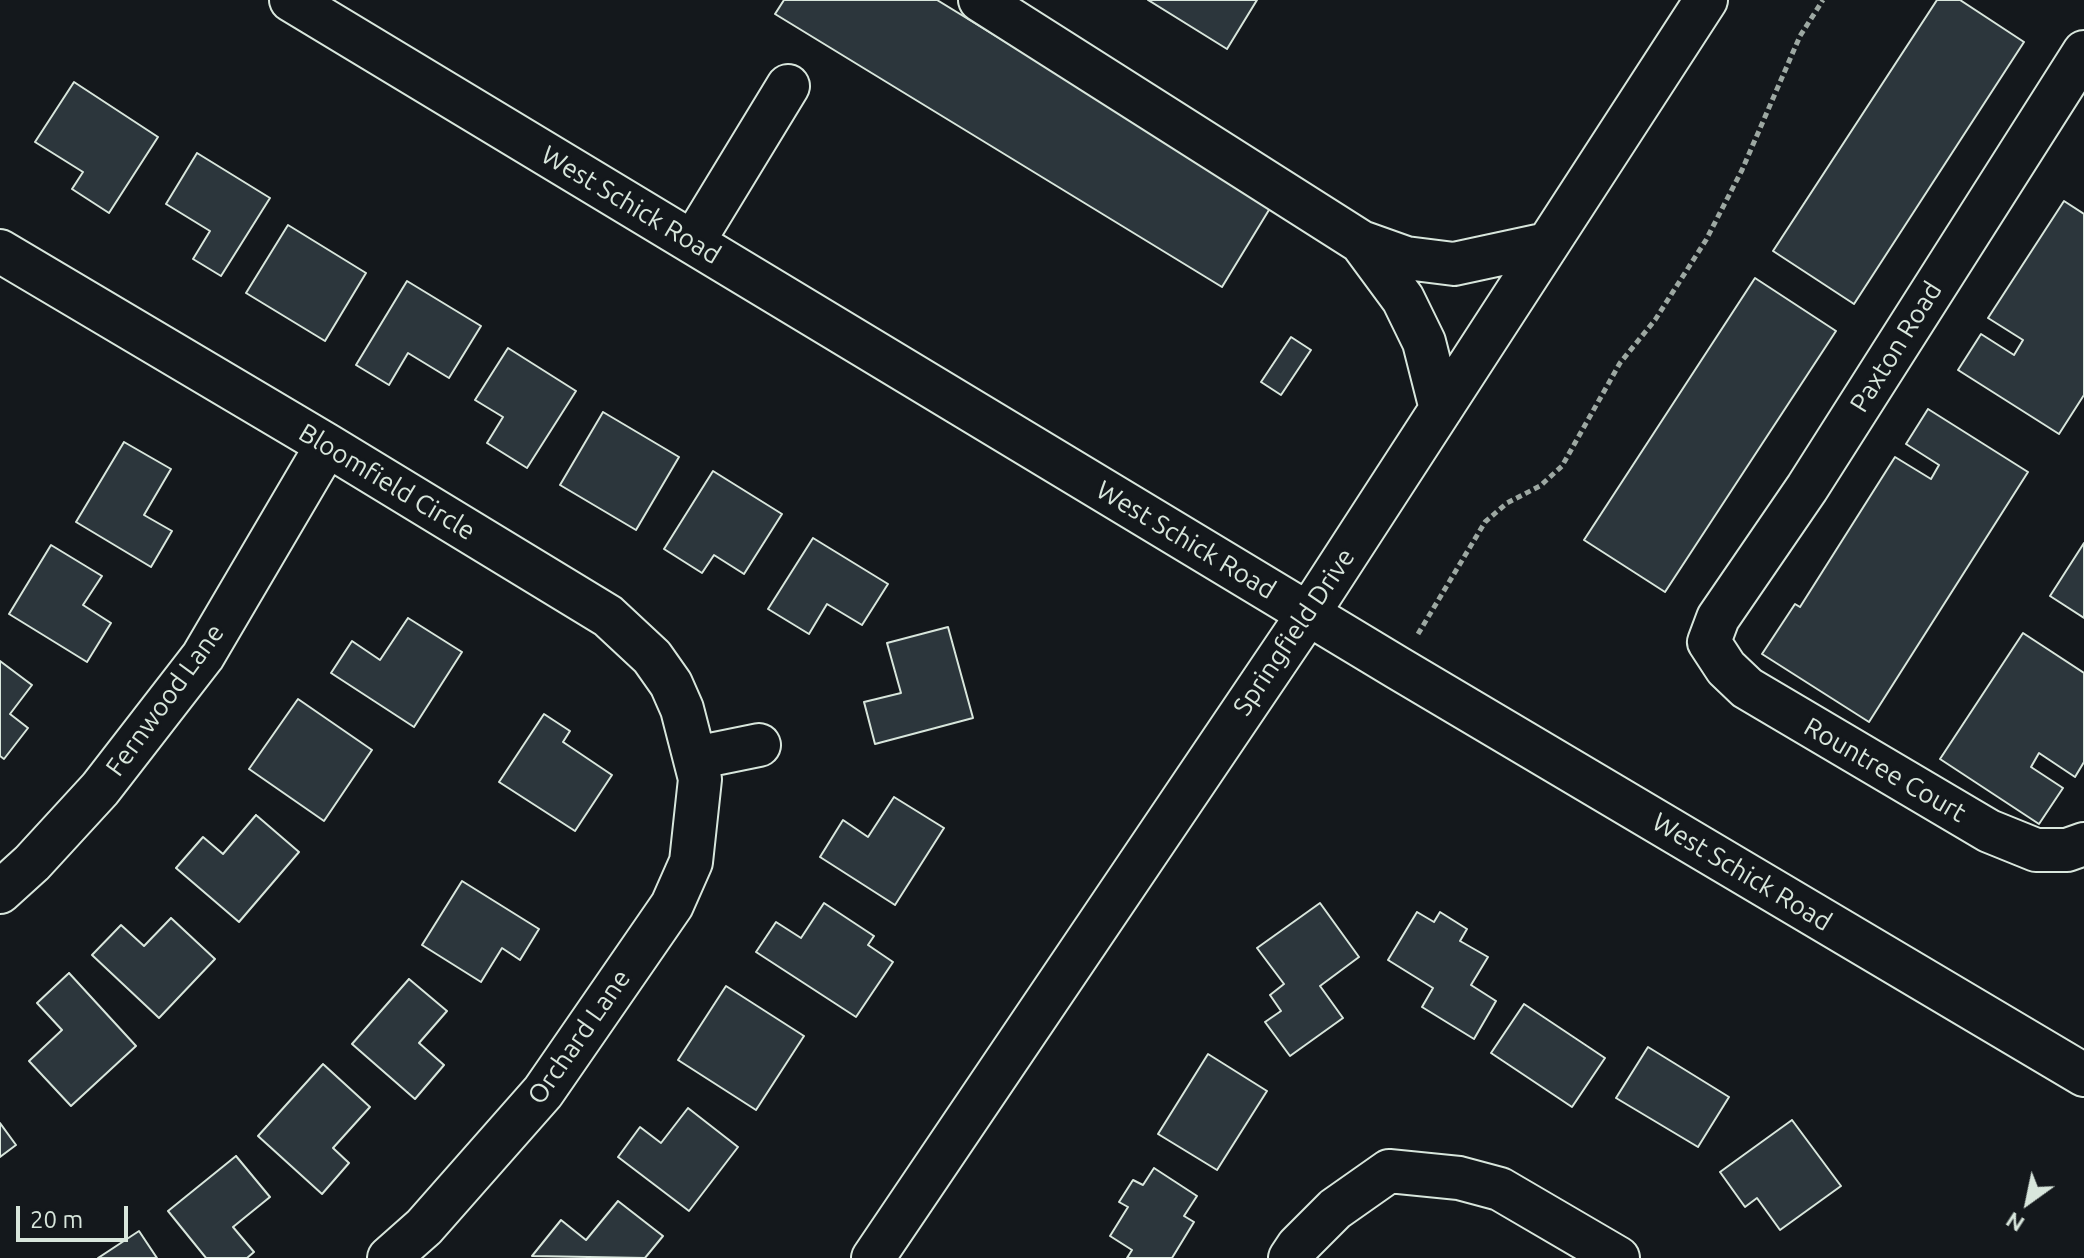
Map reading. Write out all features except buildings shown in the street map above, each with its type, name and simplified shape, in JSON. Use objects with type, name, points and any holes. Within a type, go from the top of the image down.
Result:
[{"type":"street","name":"West Schick Road","points":[[291,0],[1398,668],[2084,1075]]},
{"type":"street","points":[[980,0],[1361,242],[1406,258],[1454,264],[1547,244]]},
{"type":"street","name":"Springfield Drive","points":[[873,1258],[1308,614],[1706,0]]},
{"type":"street","name":"Paxton Road","points":[[1709,642],[1718,618],[1807,488],[2084,52]]},
{"type":"street","points":[[693,242],[788,86]]},
{"type":"street","points":[[1361,242],[1403,299],[1424,342],[1441,409]]},
{"type":"street","name":"Bloomfield Circle","points":[[0,251],[608,616],[652,657],[671,684],[682,709],[698,768]]},
{"type":"street","name":"Fernwood Lane","points":[[0,892],[32,863],[100,789],[203,656],[327,445]]},
{"type":"street","name":"Rountree Court","points":[[1709,642],[1726,668],[1747,688],[1989,831],[2036,850],[2067,850],[2084,844]]},
{"type":"street","points":[[698,768],[759,745]]},
{"type":"street","name":"Orchard Lane","points":[[389,1258],[424,1227],[543,1092],[672,905],[691,862],[698,768]]},
{"type":"street","points":[[1290,1258],[1335,1209],[1389,1171],[1459,1178],[1500,1189],[1618,1258]]},
{"type":"path","points":[[1398,668],[1485,522],[1507,503],[1540,486],[1562,466],[1620,363],[1655,320],[1720,212],[1742,170],[1800,36],[1823,0]]}]
